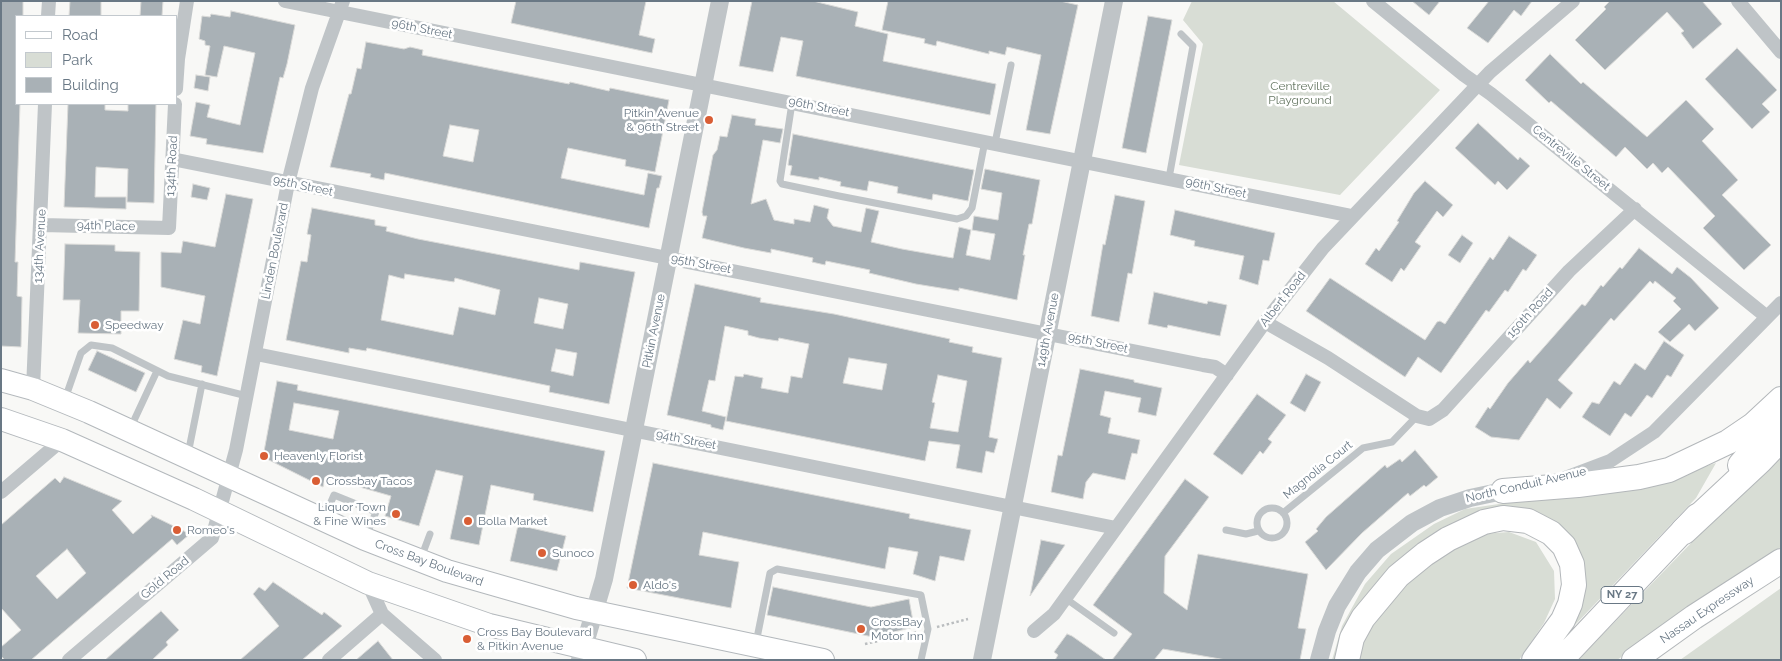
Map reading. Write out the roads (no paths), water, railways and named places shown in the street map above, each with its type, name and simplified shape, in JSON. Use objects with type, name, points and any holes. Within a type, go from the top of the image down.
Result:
[{"type":"highway","points":[[1503,491],[1578,485],[1639,477],[1669,470],[1699,457],[1740,434],[1781,399]]},
{"type":"highway","name":"NY 27","points":[[1561,660],[1684,531],[1781,416]]},
{"type":"highway","points":[[1684,531],[1781,438]]},
{"type":"highway","points":[[1347,660],[1352,638],[1363,618],[1398,576],[1425,554],[1455,536],[1484,522],[1503,518],[1521,519],[1545,528],[1564,546],[1572,564],[1574,585],[1570,604],[1563,620],[1534,660]]},
{"type":"highway","name":"Nassau Expressway","points":[[1634,660],[1694,617],[1781,561]]},
{"type":"main road","name":"Cross Bay Boulevard","points":[[1,380],[33,389],[130,430],[365,539],[494,587],[596,613],[823,660]]},
{"type":"main road","points":[[1,420],[62,440],[220,512],[368,583],[583,655],[635,660]]},
{"type":"street","points":[[48,15],[49,1]]},
{"type":"street","points":[[178,53],[187,1]]},
{"type":"street","name":"96th Street","points":[[285,1],[341,7],[704,84],[1352,216]]},
{"type":"street","name":"Pitkin Avenue","points":[[583,655],[596,613],[720,1]]},
{"type":"street","name":"149th Avenue","points":[[982,660],[1114,1]]},
{"type":"street","name":"Centreville Street","points":[[1372,1],[1767,317]]},
{"type":"street","name":"Albert Road","points":[[1034,631],[1054,614],[1265,322],[1324,248],[1352,216],[1490,72],[1573,1]]},
{"type":"street","points":[[1738,1],[1781,52]]},
{"type":"street","name":"Linden Boulevard","points":[[229,476],[256,354],[288,183],[312,88],[341,7]]},
{"type":"street","name":"134th Avenue","points":[[33,389],[42,225],[45,105]]},
{"type":"street","name":"134th Road","points":[[170,228],[175,105]]},
{"type":"street","name":"95th Street","points":[[172,159],[1215,367],[1227,375]]},
{"type":"street","name":"150th Road","points":[[1423,417],[1443,410],[1569,271],[1635,210]]},
{"type":"street","name":"94th Place","points":[[42,225],[170,228]]},
{"type":"street","name":"North Conduit Avenue","points":[[1319,660],[1327,630],[1337,606],[1358,572],[1377,550],[1412,523],[1440,508],[1470,498],[1574,476],[1610,461],[1640,443],[1668,420],[1781,303]]},
{"type":"street","points":[[1265,322],[1328,358],[1423,417]]},
{"type":"street","name":"94th Street","points":[[256,354],[1116,528]]},
{"type":"street","points":[[1,492],[62,440]]},
{"type":"street","name":"Gold Road","points":[[69,660],[212,538],[229,476]]},
{"type":"street","points":[[368,583],[382,614],[435,660]]},
{"type":"street","points":[[328,660],[382,614]]},
{"type":"lane","points":[[1169,178],[1193,46],[1181,34]]},
{"type":"lane","points":[[792,102],[780,181],[782,184],[957,219],[966,216],[972,208],[1011,65]]},
{"type":"lane","points":[[64,402],[81,353],[91,345],[112,348],[157,370],[247,396]]},
{"type":"lane","points":[[130,430],[157,370]]},
{"type":"lane","points":[[187,456],[202,384]]},
{"type":"lane","name":"Magnolia Court","points":[[1283,513],[1363,448],[1392,442],[1423,417]]},
{"type":"lane","name":"Magnolia Court","points":[[1226,530],[1246,534],[1258,531],[1268,538],[1280,536],[1287,525],[1283,513],[1272,508],[1260,513],[1257,518],[1258,531]]},
{"type":"lane","points":[[420,560],[430,534]]},
{"type":"lane","points":[[755,646],[770,573],[777,569],[921,595],[928,629],[922,660]]},
{"type":"lane","points":[[1065,598],[1114,633]]},
{"type":"place","name":"Pitkin Avenue & 96th Street","points":[[709,120]]},
{"type":"place","name":"Speedway","points":[[95,325]]},
{"type":"place","name":"Heavenly Florist","points":[[264,456]]},
{"type":"place","name":"Crossbay Tacos","points":[[316,481]]},
{"type":"place","name":"Liquor Town & Fine Wines","points":[[396,514]]},
{"type":"place","name":"Bolla Market","points":[[468,521]]},
{"type":"place","name":"Romeo's","points":[[177,530]]},
{"type":"place","name":"Sunoco","points":[[542,553]]},
{"type":"place","name":"Aldo's","points":[[633,585]]},
{"type":"place","name":"CrossBay Motor Inn","points":[[861,629]]},
{"type":"place","name":"Cross Bay Boulevard & Pitkin Avenue","points":[[467,639]]},
{"type":"park label","name":"Centreville Playground","points":[[1300,93]]}]
